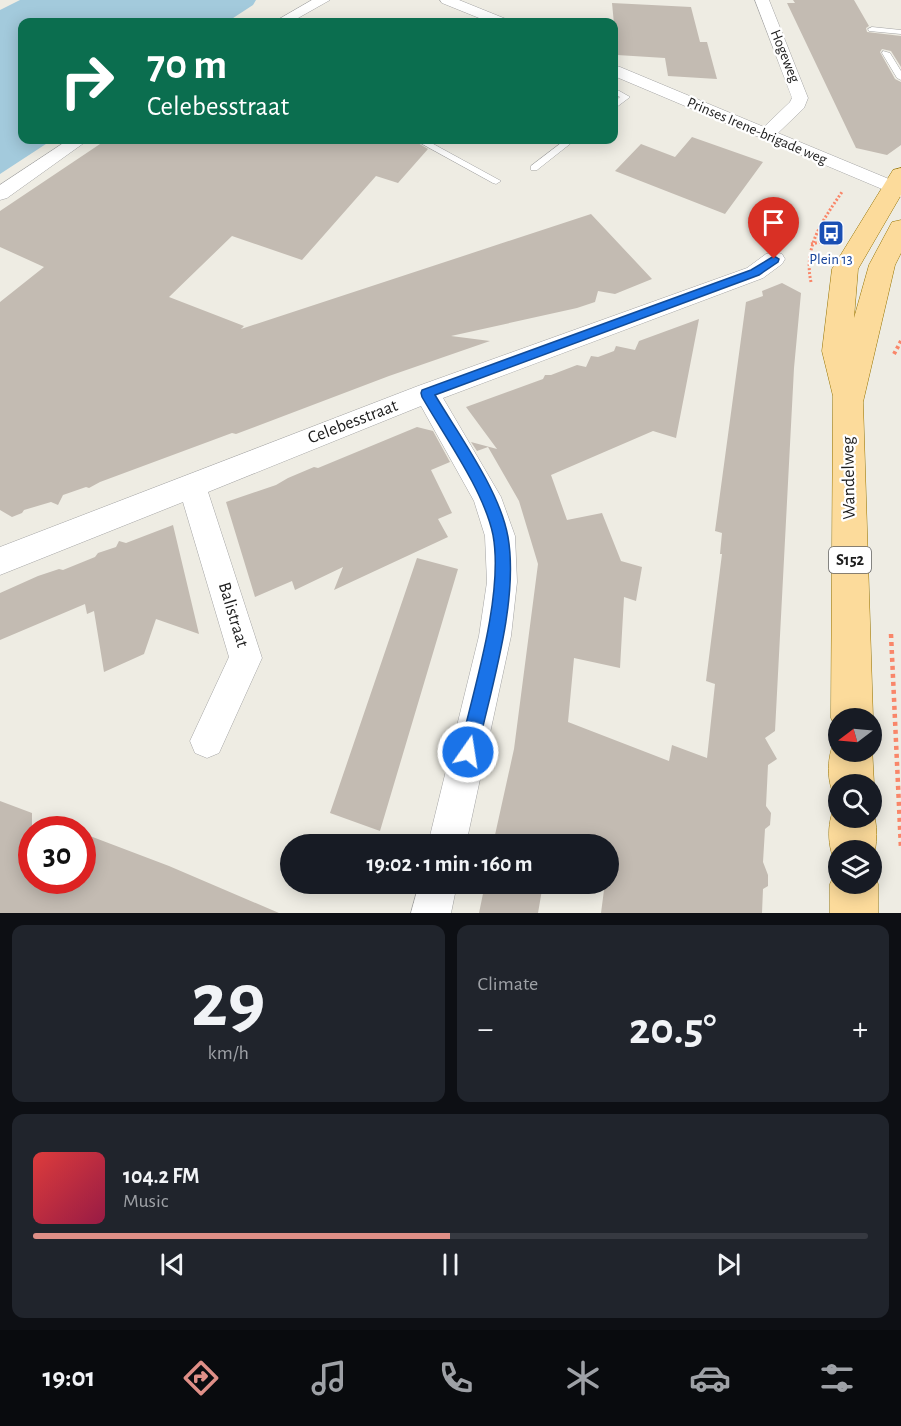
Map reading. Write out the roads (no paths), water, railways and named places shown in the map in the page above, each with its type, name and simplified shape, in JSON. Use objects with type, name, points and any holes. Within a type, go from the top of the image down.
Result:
[{"type":"main road","name":"S152","points":[[848,402],[837,351],[845,269],[899,185]]},
{"type":"main road","name":"Wandelweg","points":[[852,708],[848,402],[882,265],[898,240]]},
{"type":"main road","points":[[854,894],[854,913]]},
{"type":"street","points":[[289,18],[323,0]]},
{"type":"street","points":[[447,0],[491,18]]},
{"type":"street","name":"Hogeweg","points":[[762,0],[800,98],[798,104],[765,135]]},
{"type":"street","name":"Prinses Irene-brigade weg","points":[[618,72],[765,135],[899,185]]},
{"type":"street","points":[[618,98],[644,83]]},
{"type":"street","points":[[0,194],[73,144]]},
{"type":"street","name":"Celebesstraat","points":[[0,561],[427,393],[755,273],[774,259]]},
{"type":"street","points":[[427,393],[487,497],[500,536],[502,582],[495,636],[449,834]]},
{"type":"street","name":"Balistraat","points":[[192,485],[246,658],[207,741]]},
{"type":"street","points":[[431,913],[436,894]]},
{"type":"lane","points":[[874,32],[901,32]]},
{"type":"lane","points":[[886,53],[901,78]]},
{"type":"lane","points":[[427,144],[496,181]]},
{"type":"lane","points":[[534,168],[565,144]]},
{"type":"water","points":[[20,0],[256,0],[253,5],[233,18],[18,18],[18,144],[46,144],[0,174],[0,10]]},
{"type":"place","name":"Plein 13","points":[[831,233]]}]
